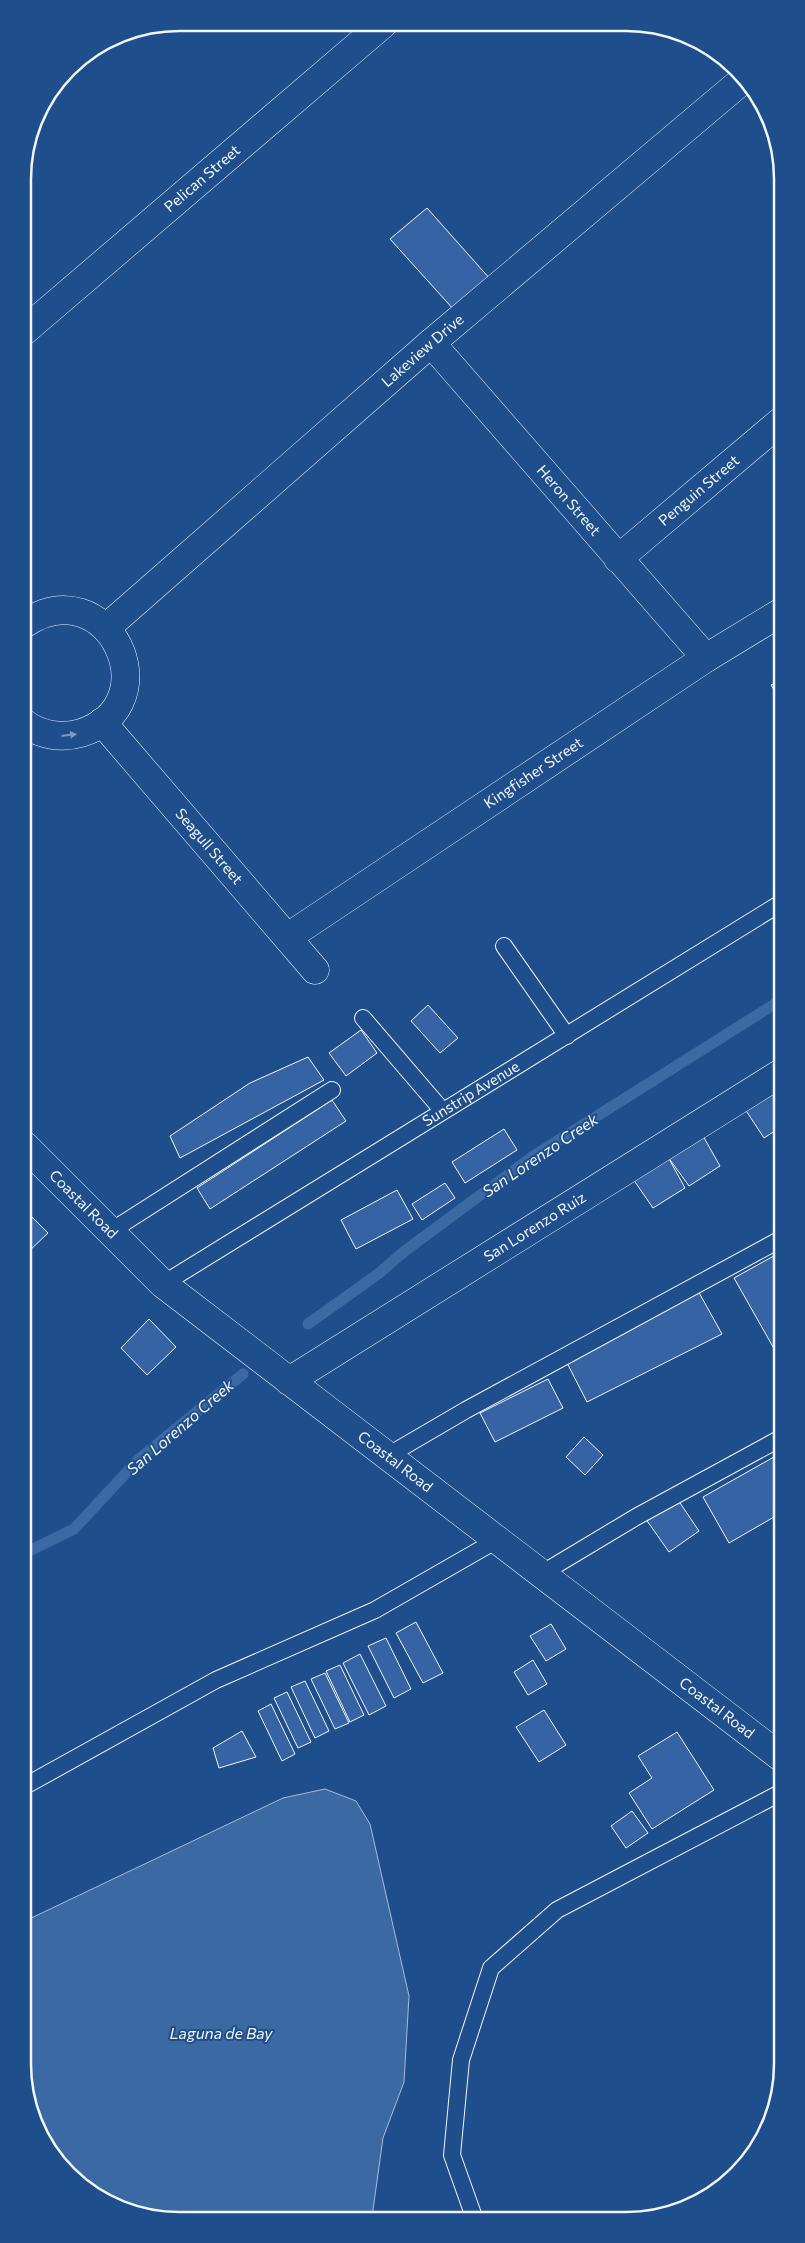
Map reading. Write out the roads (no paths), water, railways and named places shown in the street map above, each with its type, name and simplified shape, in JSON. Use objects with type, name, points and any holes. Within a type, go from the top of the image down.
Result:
[{"type":"street","name":"Pelican Street","points":[[32,324],[373,32]]},
{"type":"street","name":"Lakeview Drive","points":[[106,628],[431,343],[738,84]]},
{"type":"street","name":"Heron Street","points":[[431,343],[706,658]]},
{"type":"street","name":"Penguin Street","points":[[618,559],[774,427]]},
{"type":"street","points":[[32,620],[58,610],[89,616],[106,628],[120,647],[124,658],[125,682],[118,704],[102,722],[83,733],[61,736],[39,732],[32,728]]},
{"type":"street","name":"Kingfisher Street","points":[[288,937],[706,658],[774,617]]},
{"type":"street","name":"Seagull Street","points":[[102,722],[315,970]]},
{"type":"street","name":"San Lorenzo Ruiz","points":[[290,1381],[774,1078]]},
{"type":"street","name":"Coastal Road","points":[[31,1152],[164,1284],[773,1751]]},
{"type":"lane","name":"Sunstrip Avenue","points":[[164,1284],[442,1110],[567,1036],[774,907]]},
{"type":"lane","points":[[504,946],[567,1036]]},
{"type":"lane","points":[[363,1018],[442,1110]]},
{"type":"lane","points":[[111,1231],[332,1090]]},
{"type":"lane","points":[[388,1455],[466,1410],[773,1243]]},
{"type":"lane","points":[[541,1574],[636,1517],[773,1442]]},
{"type":"lane","points":[[31,1783],[216,1680],[375,1610],[497,1540]]},
{"type":"lane","points":[[472,2212],[452,2155],[461,2060],[490,1968],[557,1910],[773,1797]]},
{"type":"water","name":"Laguna de Bay","points":[[325,1789],[356,1801],[370,1824],[409,1996],[404,2082],[383,2138],[373,2212],[180,2212],[151,2209],[132,2204],[105,2192],[75,2168],[51,2138],[36,2102],[31,2063],[31,1918],[283,1798]]},
{"type":"waterway","name":"San Lorenzo Creek","points":[[308,1324],[378,1274],[406,1250],[532,1157],[774,1005]]},
{"type":"waterway","name":"San Lorenzo Creek","points":[[31,1550],[74,1529],[139,1459],[243,1374]]}]
